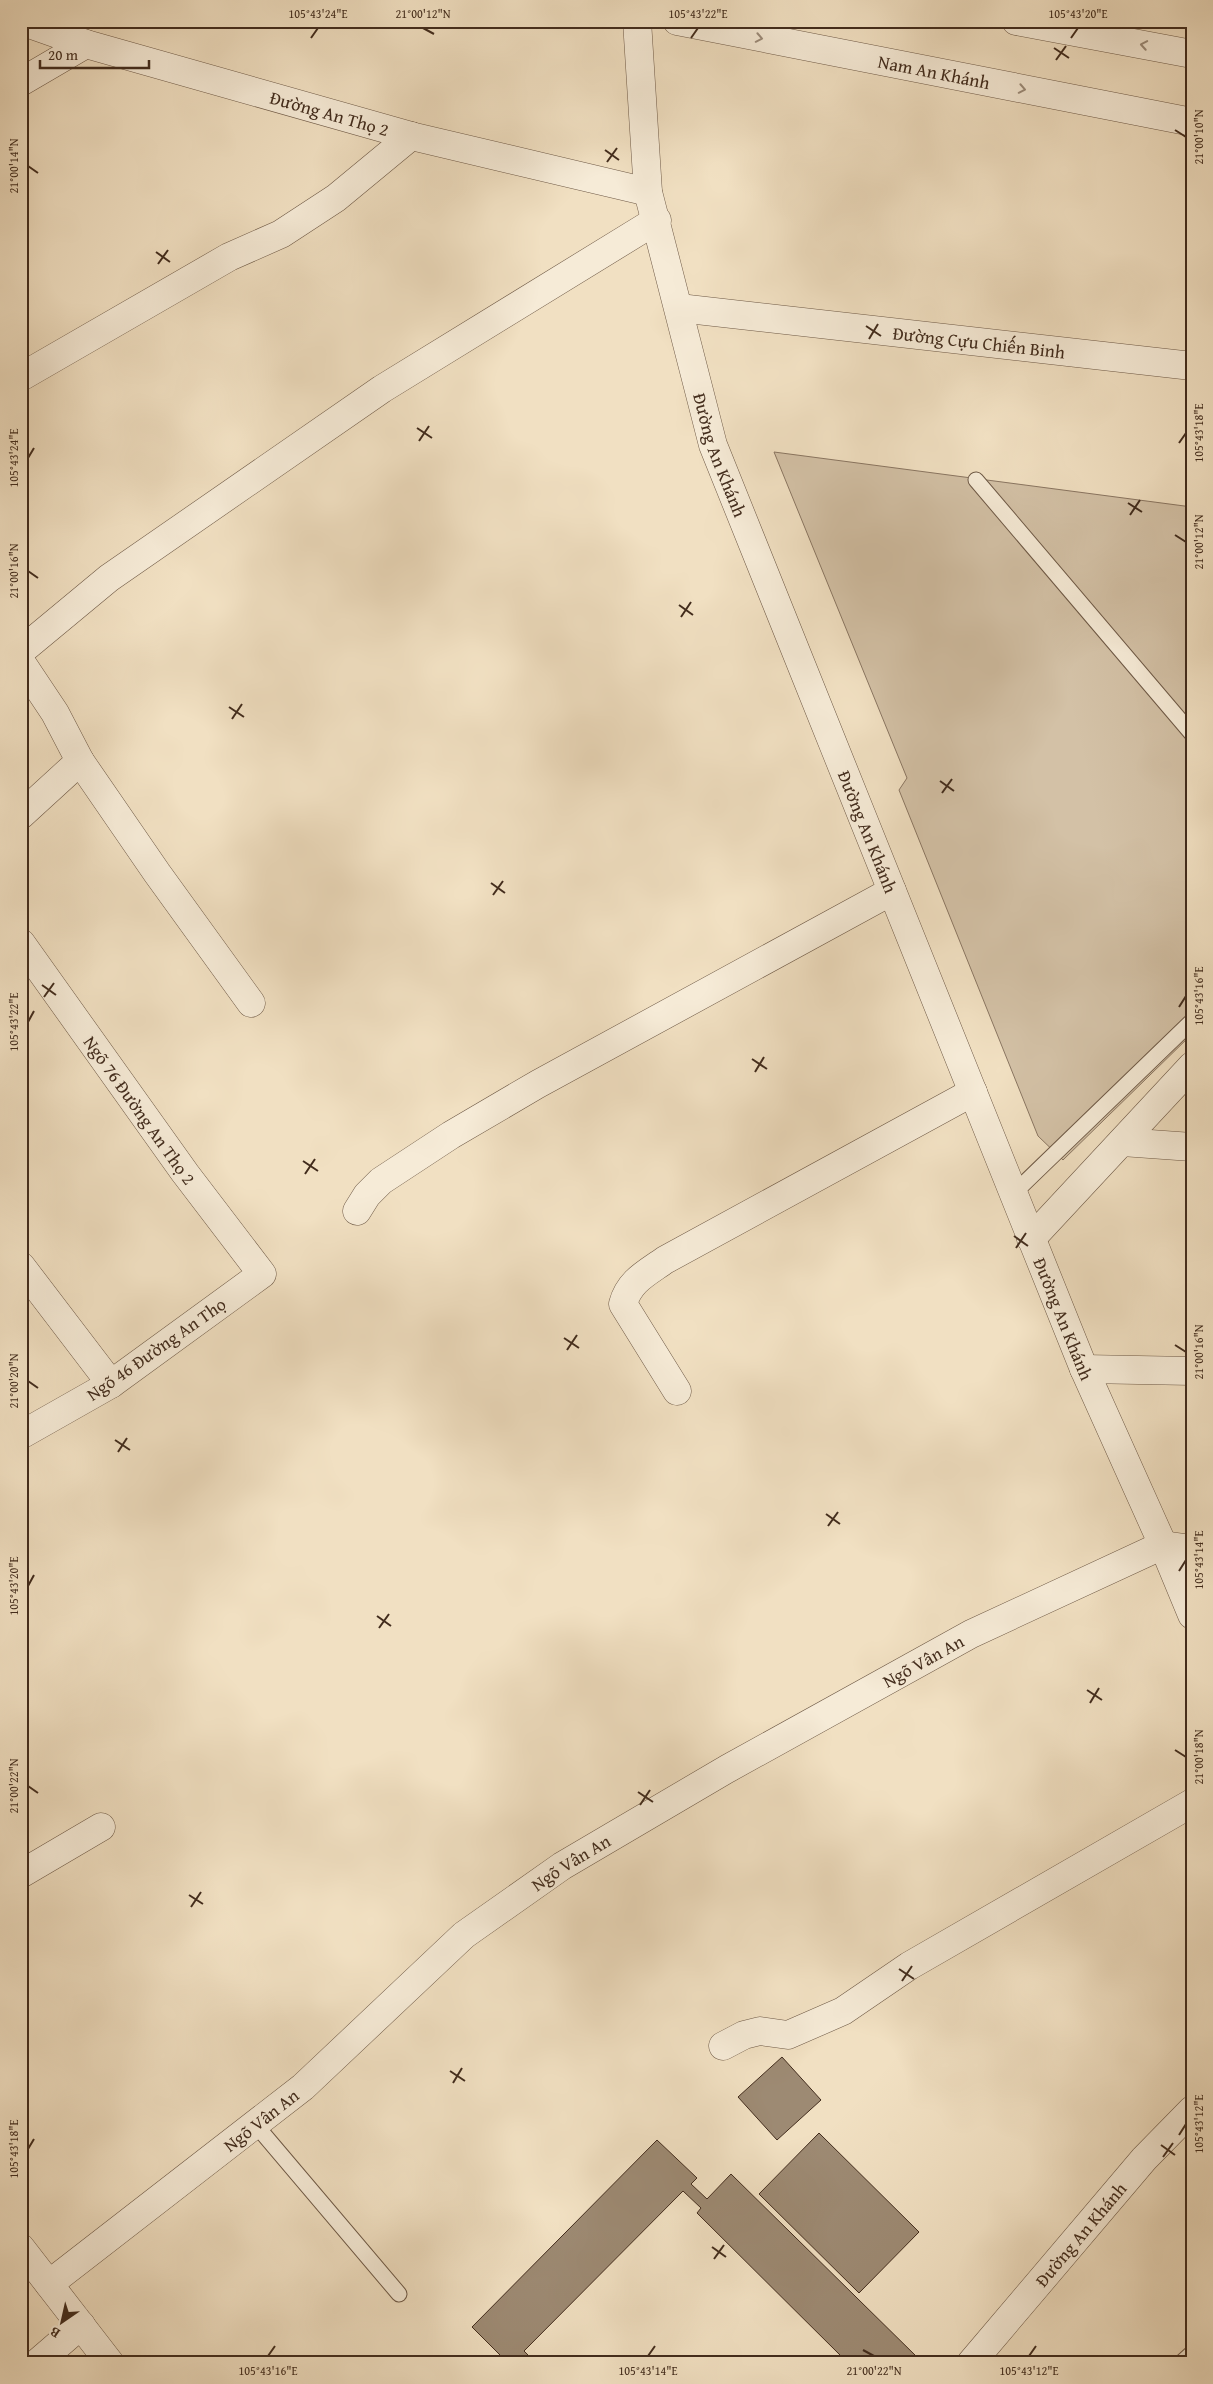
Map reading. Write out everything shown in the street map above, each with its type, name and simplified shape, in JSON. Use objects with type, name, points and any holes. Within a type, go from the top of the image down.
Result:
[{"type":"street","name":"Đường An Khánh","points":[[637,21],[648,192],[657,220],[713,445],[1084,1369],[1163,1545],[1192,1615]]},
{"type":"street","name":"Nam An Khánh","points":[[677,21],[1192,122]]},
{"type":"street","points":[[1016,21],[1192,54]]},
{"type":"street","name":"Đường An Thọ 2","points":[[21,22],[86,44],[411,136],[648,192]]},
{"type":"street","points":[[21,82],[86,44]]},
{"type":"street","points":[[21,377],[229,257],[281,234],[336,198],[411,136]]},
{"type":"street","points":[[21,651],[108,578],[374,395],[657,220]]},
{"type":"street","name":"Đường Cựu Chiến Binh","points":[[679,308],[1192,366]]},
{"type":"street","points":[[21,662],[55,713],[80,761],[157,873],[251,1003]]},
{"type":"street","points":[[21,815],[80,761]]},
{"type":"street","points":[[357,1211],[366,1195],[381,1180],[451,1135],[538,1084],[892,891]]},
{"type":"street","name":"Ngõ 76 Đường An Thọ 2","points":[[21,943],[185,1173],[262,1274]]},
{"type":"street","points":[[1031,1239],[1192,1066]]},
{"type":"street","points":[[677,1391],[623,1304],[626,1292],[637,1280],[666,1260],[698,1242],[973,1092]]},
{"type":"street","points":[[1122,1142],[1192,1147]]},
{"type":"street","points":[[21,1266],[111,1384]]},
{"type":"street","name":"Ngõ 46 Đường An Thọ","points":[[21,1435],[111,1384],[262,1274]]},
{"type":"street","points":[[1084,1369],[1192,1371]]},
{"type":"street","points":[[1163,1545],[1192,1549]]},
{"type":"street","name":"Ngõ Vân An","points":[[49,2284],[303,2087],[464,1935],[562,1866],[727,1769],[971,1634],[1163,1545]]},
{"type":"street","points":[[723,2046],[744,2035],[760,2031],[788,2036],[843,2011],[909,1966],[1192,1803]]},
{"type":"street","points":[[21,1874],[101,1827]]},
{"type":"street","name":"Đường An Khánh","points":[[971,2363],[1144,2159],[1192,2110]]},
{"type":"street","points":[[21,2248],[110,2363]]},
{"type":"street","points":[[37,2363],[81,2326]]},
{"type":"lane","points":[[976,480],[1192,734]]},
{"type":"lane","points":[[1013,1194],[1192,1020]]},
{"type":"lane","points":[[255,2124],[399,2294]]},
{"type":"lane","points":[[1181,2363],[1192,2353]]},
{"type":"shaded area","points":[[774,452],[1192,507],[1192,1034],[1063,1160],[1038,1136],[899,790],[907,778]]},
{"type":"building","points":[[782,2057],[821,2100],[777,2140],[738,2097]]},
{"type":"building","points":[[819,2133],[919,2232],[859,2293],[759,2194]]},
{"type":"building","points":[[657,2140],[697,2178],[691,2184],[707,2199],[731,2174],[918,2358],[913,2363],[839,2363],[843,2358],[697,2213],[701,2208],[683,2191],[524,2351],[536,2363],[521,2363],[517,2360],[514,2363],[508,2363],[472,2327]]}]
